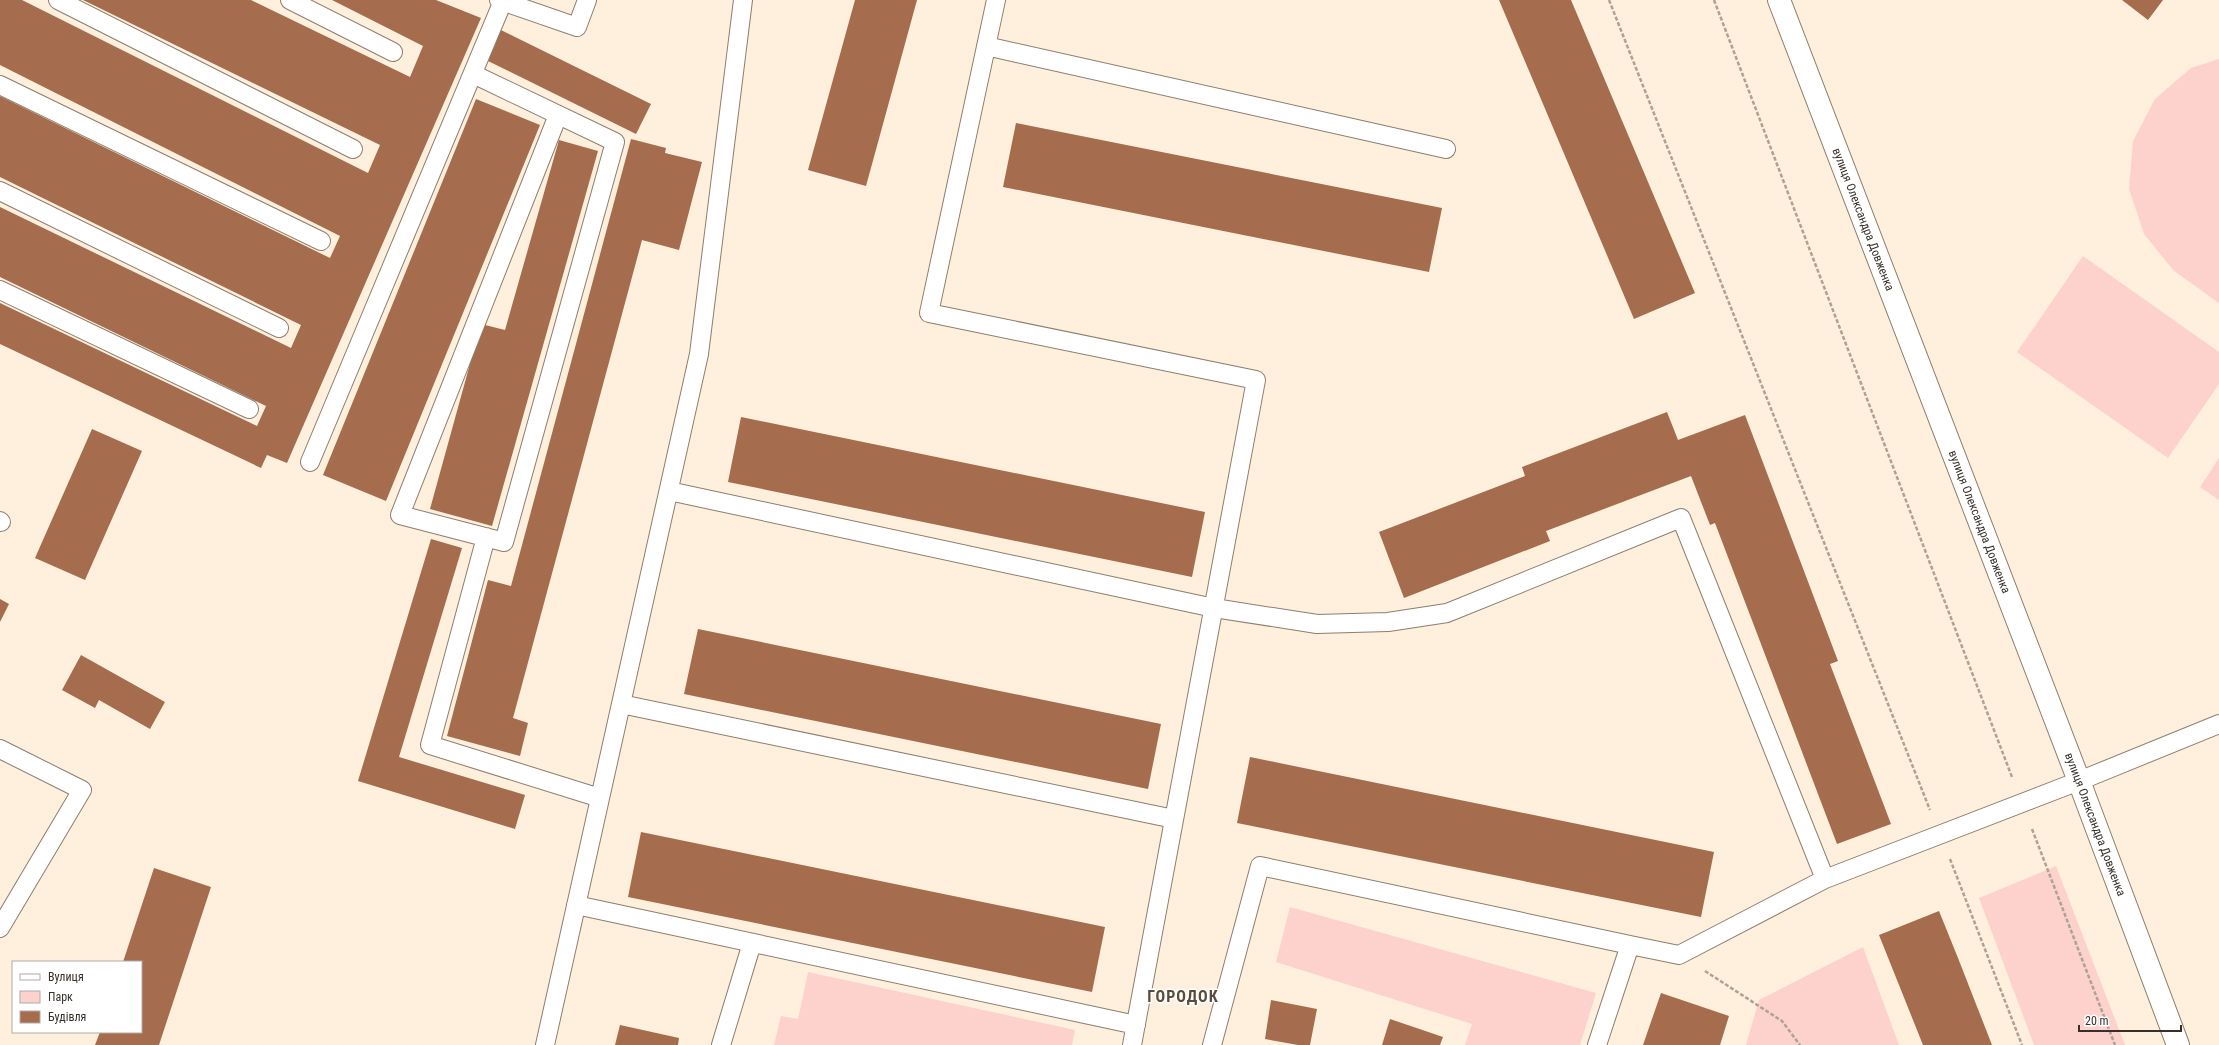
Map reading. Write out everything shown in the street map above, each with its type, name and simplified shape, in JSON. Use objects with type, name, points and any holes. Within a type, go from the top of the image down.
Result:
[{"type":"main road","name":"вулиця Олександра Довженка","points":[[1779,0],[2079,781],[2178,1045]]},
{"type":"lane","points":[[58,0],[353,149]]},
{"type":"lane","points":[[290,0],[393,52]]},
{"type":"lane","points":[[310,462],[473,74],[501,1],[577,27],[587,0]]},
{"type":"lane","points":[[545,1045],[699,354],[743,0]]},
{"type":"lane","points":[[996,0],[929,313],[1256,380],[1132,1045]]},
{"type":"lane","points":[[986,46],[1446,149]]},
{"type":"lane","points":[[473,74],[615,142],[504,542],[400,515],[558,115]]},
{"type":"lane","points":[[0,85],[321,241]]},
{"type":"lane","points":[[0,191],[279,328]]},
{"type":"lane","points":[[0,290],[250,409]]},
{"type":"lane","points":[[669,491],[1214,608],[1318,624],[1388,622],[1446,613],[1681,518],[1825,879]]},
{"type":"lane","points":[[486,537],[430,745],[600,798]]},
{"type":"lane","points":[[621,704],[1174,819]]},
{"type":"lane","points":[[1212,1045],[1260,866],[1630,946],[1679,955],[1825,879],[1940,833],[2079,781],[2219,724]]},
{"type":"lane","points":[[0,749],[82,790],[0,928]]},
{"type":"lane","points":[[576,905],[1136,1025]]},
{"type":"lane","points":[[722,1045],[752,943]]},
{"type":"lane","points":[[1598,1045],[1630,946]]},
{"type":"path","points":[[1609,0],[1940,833],[2022,1045]]},
{"type":"path","points":[[1714,0],[2115,1045]]},
{"type":"path","points":[[1679,955],[1782,1021],[1800,1045]]},
{"type":"green space","points":[[2219,59],[2219,303],[2174,271],[2144,234],[2129,189],[2133,141],[2155,99],[2191,68]]},
{"type":"green space","points":[[2083,256],[2219,352],[2219,384],[2168,458],[2017,352]]},
{"type":"green space","points":[[2219,458],[2219,500],[2200,487]]},
{"type":"green space","points":[[2056,866],[2125,1045],[2034,1045],[1979,898]]},
{"type":"green space","points":[[1290,907],[1596,993],[1580,1045],[1465,1045],[1472,1024],[1276,962]]},
{"type":"green space","points":[[1863,947],[1899,1045],[1746,1045],[1759,1000]]},
{"type":"green space","points":[[808,972],[1075,1030],[1072,1045],[774,1045],[781,1016],[798,1019]]},
{"type":"building","points":[[0,0],[22,0],[368,173],[380,145],[83,0],[251,0],[410,77],[423,46],[332,0],[436,0],[481,18],[287,463],[267,455],[261,468],[0,344],[0,303],[257,426],[266,406],[0,277],[0,207],[291,348],[301,325],[0,177],[0,96],[330,258],[340,236],[0,65]]},
{"type":"building","points":[[855,0],[917,0],[866,186],[808,170]]},
{"type":"building","points":[[1499,0],[1571,0],[1695,293],[1634,319]]},
{"type":"building","points":[[2122,0],[2163,0],[2148,20]]},
{"type":"building","points":[[501,30],[651,104],[636,134],[486,60]]},
{"type":"building","points":[[476,99],[540,125],[386,501],[323,475]]},
{"type":"building","points":[[1016,123],[1442,208],[1429,272],[1003,187]]},
{"type":"building","points":[[631,139],[666,148],[665,153],[702,162],[679,250],[642,240],[513,718],[528,723],[520,756],[447,736],[488,580],[511,586]]},
{"type":"building","points":[[559,140],[598,151],[492,526],[430,509],[481,324],[505,330]]},
{"type":"building","points":[[1667,412],[1678,440],[1745,415],[1838,661],[1830,664],[1891,824],[1837,844],[1715,523],[1710,525],[1691,476],[1546,531],[1550,541],[1404,598],[1379,532],[1525,476],[1522,467]]},
{"type":"building","points":[[741,417],[1205,512],[1192,577],[728,482]]},
{"type":"building","points":[[92,429],[142,451],[85,580],[35,558]]},
{"type":"building","points":[[431,539],[462,548],[399,757],[525,795],[515,829],[358,781]]},
{"type":"building","points":[[0,599],[9,604],[0,622]]},
{"type":"building","points":[[698,629],[1161,724],[1148,789],[684,694]]},
{"type":"building","points":[[81,655],[165,702],[150,729],[99,700],[95,708],[62,690]]},
{"type":"building","points":[[1250,757],[1714,852],[1701,917],[1237,823]]},
{"type":"building","points":[[641,832],[1105,927],[1092,992],[628,897]]},
{"type":"building","points":[[154,868],[211,887],[159,1045],[95,1045],[100,1033],[142,1033],[142,961],[123,961]]},
{"type":"building","points":[[1939,911],[1992,1045],[1923,1045],[1879,935]]},
{"type":"building","points":[[1661,993],[1729,1016],[1720,1045],[1643,1045]]},
{"type":"building","points":[[1271,1000],[1317,1009],[1310,1045],[1298,1045],[1265,1039]]},
{"type":"building","points":[[1390,1019],[1443,1037],[1440,1045],[1382,1045]]},
{"type":"building","points":[[620,1025],[679,1038],[678,1045],[615,1045]]},
{"type":"district","name":"ГОРОДОК","points":[[1183,996]]}]
